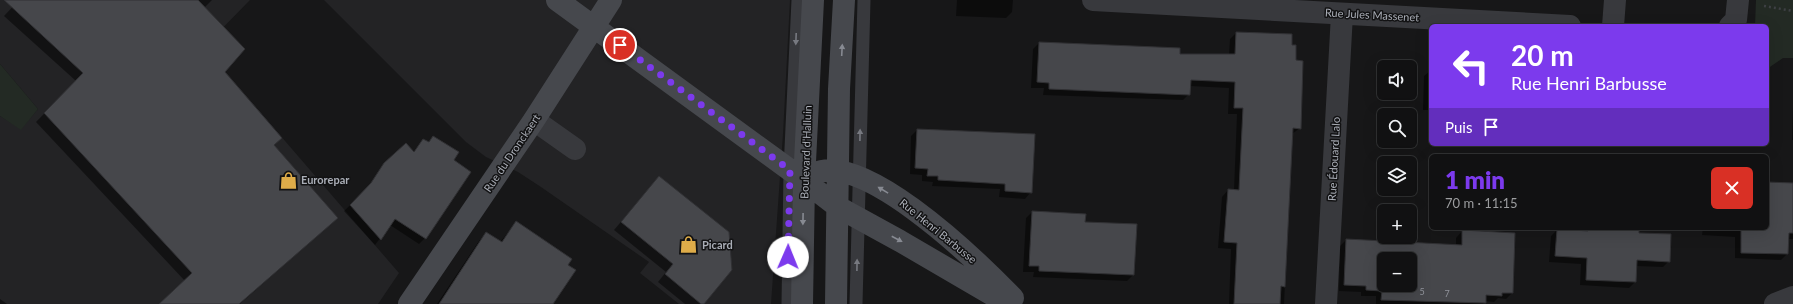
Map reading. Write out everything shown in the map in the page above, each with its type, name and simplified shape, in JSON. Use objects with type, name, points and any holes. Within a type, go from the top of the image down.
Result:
[{"type":"main road","name":"Rue Henri Barbusse","points":[[557,0],[571,12],[595,26],[838,207],[1008,304]]},
{"type":"main road","name":"Rue Henri Barbusse","points":[[582,0],[595,26]]},
{"type":"main road","name":"Rue du Dronckaert","points":[[410,304],[534,120],[611,0]]},
{"type":"main road","name":"Boulevard d'Halluin","points":[[802,304],[797,176],[813,0]]},
{"type":"main road","points":[[836,304],[838,171],[844,0]]},
{"type":"main road","name":"Rue Henri Barbusse","points":[[797,176],[820,171],[838,171],[859,176],[900,200],[932,223],[973,258],[1020,304]]},
{"type":"street","name":"Rue Jules Massenet","points":[[1093,0],[1293,5],[1342,14],[1532,24]]},
{"type":"street","points":[[1613,24],[1615,0]]},
{"type":"street","points":[[1732,24],[1736,20],[1738,0]]},
{"type":"street","name":"Rue Édouard Lalo","points":[[1326,304],[1342,14]]},
{"type":"street","points":[[534,120],[575,149]]},
{"type":"street","points":[[1775,304],[1793,297]]},
{"type":"lane","points":[[788,304],[797,176],[798,0]]},
{"type":"lane","points":[[856,304],[864,0]]},
{"type":"shaded area","points":[[0,0],[250,0],[204,47],[399,273],[378,304],[0,304],[0,116],[21,129],[38,109],[0,64]]},
{"type":"shaded area","points":[[324,0],[790,0],[783,134],[771,304],[679,304],[640,273],[649,262],[541,187],[518,172],[486,157],[466,142]]},
{"type":"shaded area","points":[[1756,0],[1793,0],[1793,58],[1783,58],[1769,68],[1769,24],[1755,24]]},
{"type":"shaded area","points":[[0,64],[38,109],[21,130],[0,116]]},
{"type":"building","points":[[4,0],[198,0],[245,49],[225,72],[282,138],[274,145],[338,218],[239,304],[159,304],[192,273],[44,113],[83,73]]},
{"type":"building","points":[[1236,32],[1292,34],[1292,45],[1296,45],[1296,60],[1303,61],[1301,129],[1293,128],[1285,287],[1281,286],[1280,304],[1234,304],[1237,243],[1224,242],[1228,189],[1239,190],[1243,108],[1234,108],[1235,82],[1191,80],[1190,95],[1049,89],[1049,83],[1037,82],[1039,42],[1180,48],[1180,54],[1235,54]]},
{"type":"building","points":[[917,129],[1035,134],[1032,193],[1005,191],[1005,184],[938,180],[938,176],[927,176],[928,169],[915,168]]},
{"type":"building","points":[[433,136],[459,152],[454,160],[471,172],[426,239],[395,219],[381,240],[350,205],[371,183],[384,163],[406,143],[414,152],[423,139],[429,142]]},
{"type":"building","name":"Picard","points":[[659,176],[729,232],[732,270],[704,304],[701,304],[665,274],[673,264],[621,222]]},
{"type":"building","points":[[1769,182],[1793,183],[1793,233],[1789,233],[1788,254],[1741,253],[1741,230],[1769,230]]},
{"type":"building","points":[[1032,211],[1086,214],[1085,222],[1137,224],[1134,275],[1039,271],[1039,266],[1029,266]]},
{"type":"building","points":[[516,221],[572,259],[568,265],[576,270],[553,304],[439,304],[486,232],[502,242]]},
{"type":"building","points":[[1462,230],[1515,233],[1513,293],[1502,293],[1502,296],[1486,295],[1486,303],[1381,300],[1382,292],[1417,292],[1417,252],[1377,252],[1377,291],[1366,290],[1366,286],[1344,285],[1346,239],[1377,241],[1377,244],[1417,244],[1417,243],[1462,245]]},
{"type":"building","points":[[1557,230],[1639,230],[1639,233],[1671,234],[1670,262],[1637,260],[1636,282],[1586,280],[1587,258],[1555,256]]},
{"type":"place","name":"Eurorepar","points":[[288,180]]},
{"type":"place","name":"Picard","points":[[689,245]]},
{"type":"route","points":[[620,45],[790,170],[788,257]]}]
